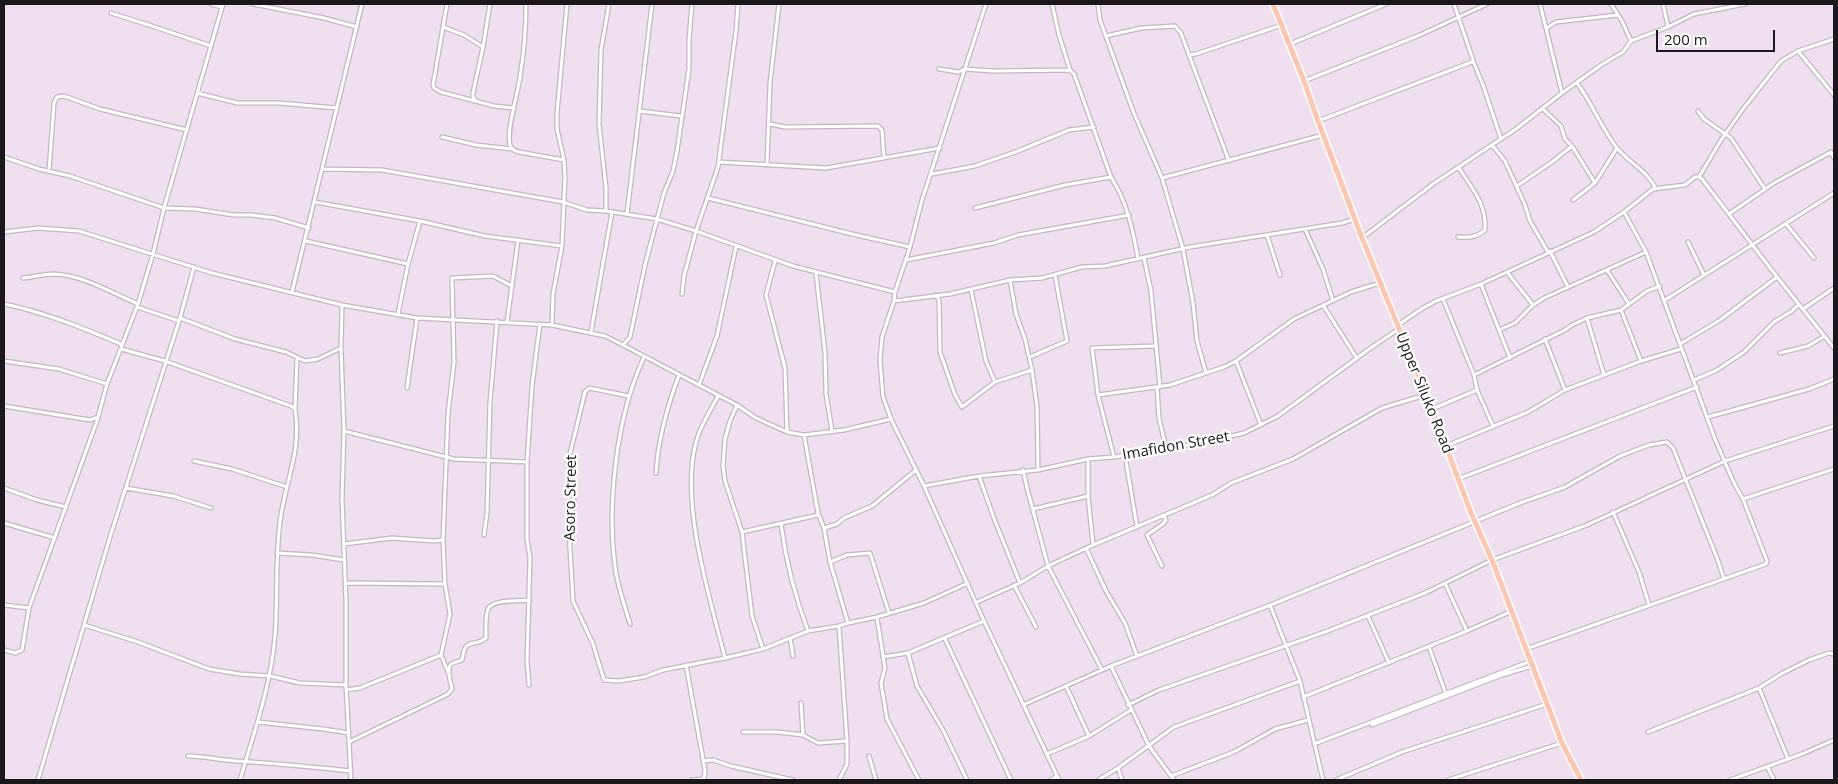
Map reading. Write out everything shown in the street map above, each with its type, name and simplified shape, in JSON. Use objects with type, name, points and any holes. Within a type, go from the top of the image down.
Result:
[{"type":"main road","name":"Upper Siluko Road","points":[[1275,4],[1362,238],[1432,409],[1474,522],[1492,560],[1562,743],[1581,780]]},
{"type":"street","points":[[4,650],[15,653],[22,650],[29,608],[98,417],[121,344],[137,305],[222,6],[211,4]]},
{"type":"street","points":[[253,4],[324,18],[357,27]]},
{"type":"street","points":[[292,292],[306,241],[362,4]]},
{"type":"street","points":[[447,4],[434,88],[441,92],[477,102],[514,108]]},
{"type":"street","points":[[477,102],[473,97],[473,93],[490,4]]},
{"type":"street","points":[[512,149],[510,134],[526,28],[526,4]]},
{"type":"street","points":[[552,325],[553,294],[562,246],[565,177],[564,160],[557,129],[557,113],[567,4]]},
{"type":"street","points":[[606,211],[606,188],[599,124],[601,50],[609,4]]},
{"type":"street","points":[[627,214],[652,4]]},
{"type":"street","points":[[623,345],[630,337],[657,219],[673,171],[689,69],[688,40],[692,4]]},
{"type":"street","points":[[682,294],[684,276],[696,231],[719,162],[738,4]]},
{"type":"street","points":[[767,165],[770,83],[779,4]]},
{"type":"street","points":[[986,4],[922,200],[910,247],[882,337],[880,360],[883,396],[890,419],[924,486],[984,621],[1058,778],[1051,780]]},
{"type":"street","points":[[1052,4],[1070,70],[1074,74],[1094,127],[1099,147],[1129,216],[1138,259]]},
{"type":"street","points":[[1098,4],[1100,20],[1133,111],[1162,178],[1183,249],[1193,303],[1197,341],[1206,373]]},
{"type":"street","points":[[1289,45],[1386,4]]},
{"type":"street","points":[[1454,4],[1472,61],[1483,85],[1501,139]]},
{"type":"street","points":[[1304,81],[1376,53],[1488,4]]},
{"type":"street","points":[[1540,4],[1562,93]]},
{"type":"street","points":[[1611,4],[1630,41]]},
{"type":"street","points":[[1663,4],[1668,27]]},
{"type":"street","points":[[1362,238],[1432,184],[1501,139],[1601,65],[1624,52],[1630,41],[1668,27],[1699,12],[1745,4]]},
{"type":"street","points":[[110,13],[211,46]]},
{"type":"street","points":[[1547,28],[1556,22],[1618,15]]},
{"type":"street","points":[[1189,55],[1282,25]]},
{"type":"street","points":[[1106,36],[1141,28],[1174,26],[1181,33],[1228,161]]},
{"type":"street","points":[[443,27],[464,35],[483,47]]},
{"type":"street","points":[[1577,84],[1617,148],[1650,177],[1656,189],[1685,184],[1695,177],[1699,177],[1725,134],[1781,61],[1798,51],[1834,39]]},
{"type":"street","points":[[1798,51],[1834,96]]},
{"type":"street","points":[[1318,122],[1472,61]]},
{"type":"street","points":[[939,69],[959,72],[964,69],[994,71],[1070,70]]},
{"type":"street","points":[[197,93],[237,103],[278,103],[338,108]]},
{"type":"street","points":[[49,171],[54,103],[57,97],[64,96],[100,109],[187,130]]},
{"type":"street","points":[[1543,109],[1561,126],[1565,140],[1572,146],[1595,183]]},
{"type":"street","points":[[640,111],[681,116]]},
{"type":"street","points":[[1698,111],[1704,118],[1731,138],[1765,189]]},
{"type":"street","points":[[770,124],[785,127],[878,126],[882,130],[884,158]]},
{"type":"street","points":[[932,174],[975,166],[1069,130],[1094,127]]},
{"type":"street","points":[[1162,178],[1324,135]]},
{"type":"street","points":[[442,137],[476,145],[512,149],[564,160]]},
{"type":"street","points":[[1492,145],[1505,161],[1530,221],[1568,287]]},
{"type":"street","points":[[1517,186],[1572,146]]},
{"type":"street","points":[[719,162],[826,168],[940,148]]},
{"type":"street","points":[[1573,200],[1595,183],[1617,148]]},
{"type":"street","points":[[1729,214],[1765,189],[1831,152],[1834,158]]},
{"type":"street","points":[[4,157],[70,176],[164,208],[195,209],[234,215],[275,218],[309,228]]},
{"type":"street","points":[[1458,237],[1470,238],[1477,235],[1485,230],[1486,222],[1480,200],[1459,168]]},
{"type":"street","points":[[323,169],[382,170],[563,202],[587,210],[657,219],[696,231],[776,261],[895,292]]},
{"type":"street","points":[[974,208],[1065,185],[1111,177]]},
{"type":"street","points":[[1699,177],[1834,348]]},
{"type":"street","name":"Imafidon Street","points":[[924,486],[979,476],[1038,470],[1088,459],[1125,456],[1166,448],[1202,444],[1244,433],[1278,416],[1423,308],[1481,284],[1594,232],[1624,212],[1648,192],[1656,189]]},
{"type":"street","points":[[1665,300],[1834,193]]},
{"type":"street","points":[[708,198],[910,247]]},
{"type":"street","points":[[315,202],[420,221],[485,236],[562,246]]},
{"type":"street","points":[[591,332],[612,212]]},
{"type":"street","points":[[1526,649],[1766,564],[1767,561],[1681,349],[1660,286],[1646,252],[1624,212]]},
{"type":"street","points":[[906,260],[994,243],[1018,235],[1129,216]]},
{"type":"street","points":[[894,301],[971,290],[1010,280],[1042,278],[1082,267],[1105,266],[1183,249],[1342,223],[1356,218]]},
{"type":"street","points":[[398,314],[408,264],[420,221]]},
{"type":"street","points":[[1786,225],[1814,258]]},
{"type":"street","points":[[4,232],[38,228],[69,229],[93,234],[194,267],[256,284],[342,305],[418,318],[540,324],[591,332],[605,336],[623,345],[737,405],[763,422],[787,432],[804,435],[890,419]]},
{"type":"street","points":[[1305,228],[1323,269],[1333,301]]},
{"type":"street","points":[[1267,234],[1280,275]]},
{"type":"street","points":[[506,322],[518,240]]},
{"type":"street","points":[[306,241],[408,264]]},
{"type":"street","points":[[1688,242],[1704,275]]},
{"type":"street","points":[[699,385],[717,336],[736,247]]},
{"type":"street","points":[[1499,330],[1515,323],[1533,305],[1544,298],[1646,252]]},
{"type":"street","points":[[1144,258],[1151,291],[1159,387],[1159,418],[1166,448]]},
{"type":"street","points":[[776,261],[766,295],[785,368],[787,432]]},
{"type":"street","points":[[38,780],[194,267]]},
{"type":"street","points":[[1607,270],[1630,304]]},
{"type":"street","points":[[816,272],[825,353],[826,394],[832,431]]},
{"type":"street","points":[[1507,272],[1533,305]]},
{"type":"street","points":[[23,278],[54,274],[85,281],[137,305],[235,339],[286,352],[305,361],[318,359],[341,348]]},
{"type":"street","points":[[1030,357],[1067,341],[1055,275]]},
{"type":"street","points":[[349,742],[448,694],[452,688],[449,674],[441,655],[450,614],[445,584],[443,540],[448,457],[448,414],[454,362],[452,278],[493,276],[512,286]]},
{"type":"street","points":[[1680,344],[1720,320],[1777,277]]},
{"type":"street","points":[[1010,280],[1016,314],[1026,339],[1032,370],[1037,406],[1038,470]]},
{"type":"street","points":[[1098,395],[1170,386],[1206,373],[1236,361],[1294,320],[1333,301],[1380,283]]},
{"type":"street","points":[[1481,284],[1510,358]]},
{"type":"street","points":[[1474,375],[1587,318],[1621,310],[1647,291],[1660,286]]},
{"type":"street","points":[[1803,309],[1834,288]]},
{"type":"street","points":[[971,290],[986,361],[994,382]]},
{"type":"street","points":[[936,295],[939,300],[940,352],[955,396],[962,407],[994,382],[1032,370]]},
{"type":"street","points":[[1443,299],[1474,375],[1477,390],[1493,426]]},
{"type":"street","points":[[4,304],[41,314],[121,344]]},
{"type":"street","points":[[1694,380],[1717,370],[1744,352],[1774,322],[1792,311],[1799,304]]},
{"type":"street","points":[[342,305],[341,348],[344,431],[342,499],[346,690],[351,780]]},
{"type":"street","points":[[1324,305],[1356,358]]},
{"type":"street","points":[[1621,310],[1642,361]]},
{"type":"street","points":[[407,388],[418,318]]},
{"type":"street","points":[[1587,318],[1604,375]]},
{"type":"street","points":[[484,535],[487,513],[490,402],[497,321]]},
{"type":"street","points":[[529,685],[527,661],[530,558],[527,540],[527,462],[532,386],[540,324]]},
{"type":"street","points":[[1780,353],[1808,346],[1825,336]]},
{"type":"street","points":[[1545,339],[1565,390]]},
{"type":"street","points":[[1114,457],[1098,395],[1092,348],[1154,346]]},
{"type":"street","points":[[120,349],[166,361],[295,409]]},
{"type":"street","points":[[1446,446],[1528,412],[1565,390],[1642,361],[1681,349]]},
{"type":"street","points":[[630,624],[620,593],[613,548],[616,456],[629,396],[635,376],[644,357]]},
{"type":"street","points":[[240,780],[270,676],[275,636],[277,553],[280,520],[296,453],[297,358]]},
{"type":"street","points":[[4,361],[59,369],[107,384]]},
{"type":"street","points":[[1236,361],[1261,425]]},
{"type":"street","points":[[656,473],[657,456],[667,408],[679,375]]},
{"type":"street","points":[[1708,418],[1809,389],[1834,379]]},
{"type":"street","points":[[1458,479],[1697,387]]},
{"type":"street","name":"Asoro Street","points":[[629,396],[589,388],[585,392],[568,462],[574,500],[569,531],[574,592],[573,601],[593,644],[604,680],[644,677],[686,665]]},
{"type":"street","points":[[1432,409],[1477,390]]},
{"type":"street","points":[[977,602],[1014,586],[1048,566],[1086,548],[1212,495],[1231,483],[1299,456],[1382,408],[1425,394]]},
{"type":"street","points":[[718,396],[699,434],[693,458],[692,480],[696,535],[725,658]]},
{"type":"street","points":[[737,405],[725,439],[723,466],[725,481],[742,532],[752,616],[763,649]]},
{"type":"street","points":[[4,406],[90,420],[98,417]]},
{"type":"street","points":[[1128,705],[1159,690],[1368,616],[1445,583],[1492,560],[1587,525],[1725,461],[1834,426]]},
{"type":"street","points":[[344,431],[448,457],[469,460],[527,462]]},
{"type":"street","points":[[804,435],[818,515],[824,528],[830,562],[848,622]]},
{"type":"street","points":[[1023,705],[1111,666],[1270,605],[1565,487],[1614,459],[1658,442],[1670,444],[1724,579]]},
{"type":"street","points":[[1125,456],[1137,527]]},
{"type":"street","points":[[1088,459],[1088,496],[1093,545]]},
{"type":"street","points":[[194,461],[232,469],[288,487]]},
{"type":"street","points":[[1743,499],[1834,469]]},
{"type":"street","points":[[824,528],[837,524],[844,518],[872,506],[916,470]]},
{"type":"street","points":[[1024,470],[1032,509],[1048,566],[1102,670]]},
{"type":"street","points":[[979,476],[1020,583]]},
{"type":"street","points":[[4,488],[66,508]]},
{"type":"street","points":[[126,488],[173,496],[211,508]]},
{"type":"street","points":[[1032,509],[1088,496]]},
{"type":"street","points":[[1612,512],[1639,572],[1649,605]]},
{"type":"street","points":[[742,532],[818,515]]},
{"type":"street","points":[[1162,566],[1148,536],[1163,524],[1166,520],[1164,515]]},
{"type":"street","points":[[4,523],[55,538]]},
{"type":"street","points":[[781,524],[786,562],[808,631]]},
{"type":"street","points":[[344,544],[392,538],[443,540]]},
{"type":"street","points":[[1086,548],[1106,592],[1125,623],[1137,656]]},
{"type":"street","points":[[277,553],[312,555],[344,560]]},
{"type":"street","points":[[830,562],[847,555],[870,553],[889,612]]},
{"type":"street","points":[[345,585],[349,583],[445,584]]},
{"type":"street","points":[[692,780],[705,779],[686,665],[763,649],[808,631],[877,618],[889,612],[924,603],[968,583]]},
{"type":"street","points":[[1445,583],[1467,631]]},
{"type":"street","points":[[1014,586],[1036,627]]},
{"type":"street","points":[[449,674],[452,663],[462,660],[465,647],[468,644],[482,641],[486,638],[487,611],[489,606],[493,603],[530,600]]},
{"type":"street","points":[[4,605],[29,608]]},
{"type":"street","points":[[1270,605],[1300,681],[1322,780]]},
{"type":"street","points":[[1303,697],[1512,611]]},
{"type":"street","points":[[1368,616],[1389,663]]},
{"type":"street","points":[[877,618],[885,668],[882,683],[887,719],[919,780]]},
{"type":"street","points":[[883,657],[908,653],[984,621]]},
{"type":"street","points":[[84,624],[209,669],[270,676],[300,683],[346,685]]},
{"type":"street","points":[[839,626],[847,741],[847,764],[839,780]]},
{"type":"street","points":[[790,638],[793,656]]},
{"type":"street","points":[[945,639],[1011,780]]},
{"type":"street","points":[[1430,646],[1447,694]]},
{"type":"street","points":[[908,653],[917,686],[943,730],[967,780]]},
{"type":"street","points":[[1648,732],[1759,688],[1809,660],[1824,654],[1834,654]]},
{"type":"street","points":[[346,690],[360,688],[441,655]]},
{"type":"street","points":[[1314,744],[1532,663]]},
{"type":"street","points":[[1111,666],[1149,746],[1174,780]]},
{"type":"street","points":[[1098,780],[1118,768],[1174,727],[1300,681]]},
{"type":"street","points":[[1066,686],[1089,736]]},
{"type":"street","points":[[1759,688],[1788,759]]},
{"type":"street","points":[[1372,725],[1447,694]]},
{"type":"street","points":[[801,703],[804,735]]},
{"type":"street","points":[[1336,780],[1402,752],[1548,704]]},
{"type":"street","points":[[1047,754],[1089,736],[1131,710]]},
{"type":"street","points":[[1171,776],[1234,752],[1275,729],[1308,720]]},
{"type":"street","points":[[258,722],[349,733]]},
{"type":"street","points":[[743,732],[777,732],[804,735],[818,743],[847,741]]},
{"type":"street","points":[[1730,780],[1833,740],[1834,746]]},
{"type":"street","points":[[1448,780],[1562,743]]},
{"type":"street","points":[[188,756],[205,756],[236,761],[246,760],[351,771]]},
{"type":"street","points":[[869,756],[876,780]]},
{"type":"street","points":[[703,761],[713,760],[793,780]]},
{"type":"street","points":[[1767,766],[1774,780]]},
{"type":"street","points":[[1118,768],[1122,780]]}]
